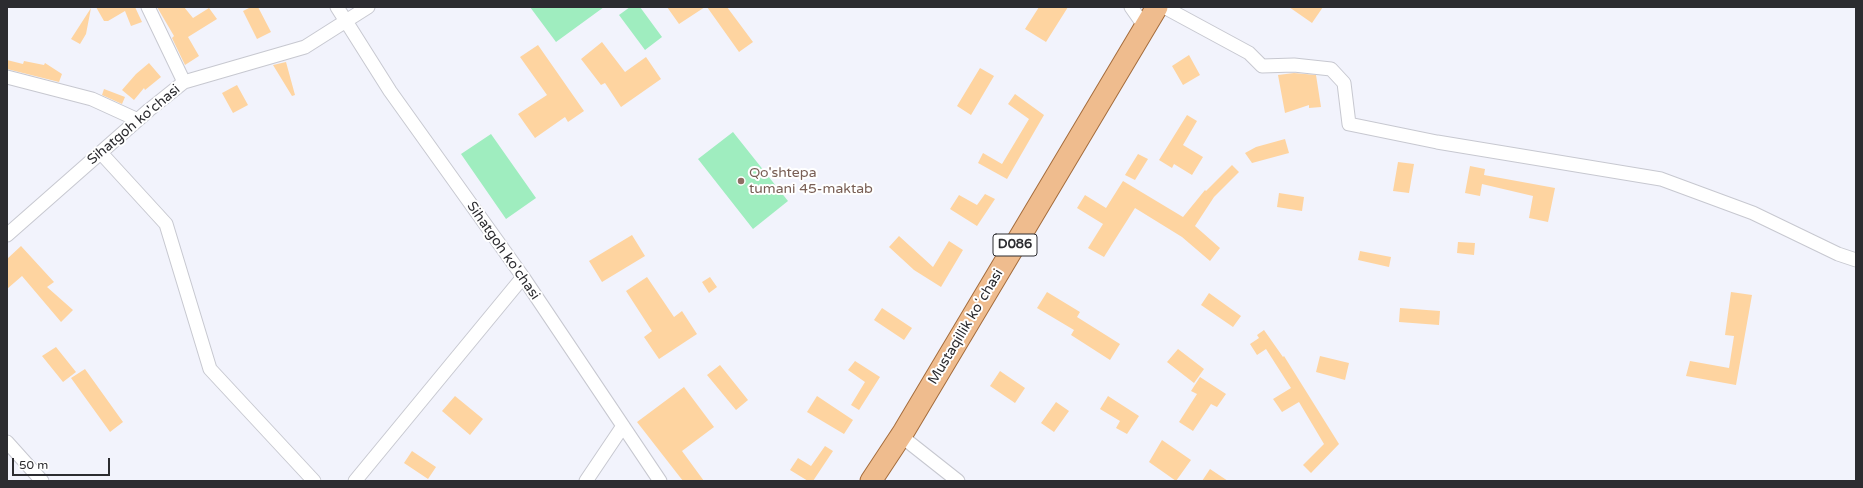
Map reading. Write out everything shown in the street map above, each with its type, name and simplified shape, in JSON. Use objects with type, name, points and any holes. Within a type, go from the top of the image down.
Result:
[{"type":"main road","name":"Mustaqillik koʻchasi","points":[[871,481],[901,436],[1157,7]]},
{"type":"street","points":[[148,7],[184,82]]},
{"type":"street","name":"Sihatgoh ko'chasi","points":[[336,7],[390,90],[523,277],[660,481]]},
{"type":"street","name":"Sihatgoh ko'chasi","points":[[7,235],[138,120],[184,82],[305,47],[368,7]]},
{"type":"street","points":[[1131,7],[1145,27]]},
{"type":"street","points":[[1164,7],[1249,53],[1262,66],[1294,65],[1331,69],[1344,83],[1349,124],[1437,142],[1661,179],[1754,213],[1838,254],[1856,260]]},
{"type":"street","points":[[7,77],[92,99],[138,120]]},
{"type":"street","points":[[101,153],[166,224],[210,370],[314,481]]},
{"type":"street","points":[[356,481],[523,277]]},
{"type":"street","points":[[586,481],[623,426]]},
{"type":"street","points":[[901,436],[958,481]]},
{"type":"street","points":[[7,442],[42,481]]},
{"type":"green space","points":[[530,7],[604,7],[556,42]]},
{"type":"green space","points":[[630,7],[640,7],[662,37],[645,50],[619,15]]},
{"type":"green space","points":[[733,132],[788,201],[753,229],[698,159]]},
{"type":"green space","points":[[491,134],[536,198],[506,219],[461,154]]},
{"type":"building","points":[[96,7],[135,7],[142,22],[131,26],[125,11],[108,21],[104,21]]},
{"type":"building","points":[[157,7],[184,7],[193,18],[209,8],[217,19],[188,37],[199,56],[185,65],[172,38],[174,36]]},
{"type":"building","points":[[251,7],[258,7],[271,32],[257,39],[243,11]]},
{"type":"building","points":[[667,7],[705,7],[679,24]]},
{"type":"building","points":[[707,7],[727,7],[753,42],[739,52]]},
{"type":"building","points":[[1039,7],[1068,7],[1046,42],[1025,29]]},
{"type":"building","points":[[1289,7],[1323,7],[1312,23]]},
{"type":"building","points":[[91,8],[86,34],[80,44],[71,39]]},
{"type":"building","points":[[602,42],[625,72],[646,57],[661,79],[621,107],[605,83],[601,85],[581,59]]},
{"type":"building","points":[[538,45],[584,111],[568,122],[565,117],[535,138],[518,114],[547,95],[520,57]]},
{"type":"building","points":[[1189,55],[1200,75],[1183,85],[1172,66]]},
{"type":"building","points":[[7,60],[23,64],[24,61],[44,65],[45,63],[62,74],[59,82],[7,69]]},
{"type":"building","points":[[286,62],[295,95],[292,96],[273,65]]},
{"type":"building","points":[[149,63],[161,77],[145,90],[144,88],[134,100],[122,90],[136,74]]},
{"type":"building","points":[[980,68],[994,76],[971,115],[957,106]]},
{"type":"building","points":[[1294,73],[1316,75],[1321,107],[1309,108],[1309,105],[1285,113],[1278,75]]},
{"type":"building","points":[[237,85],[248,105],[233,113],[222,93]]},
{"type":"building","points":[[104,89],[125,97],[122,104],[102,95]]},
{"type":"building","points":[[1015,94],[1044,115],[1007,179],[978,163],[983,153],[1002,164],[1029,119],[1008,104]]},
{"type":"building","points":[[1187,115],[1197,121],[1183,145],[1203,157],[1192,175],[1174,164],[1172,168],[1159,160]]},
{"type":"building","points":[[1285,139],[1289,153],[1252,163],[1245,153],[1256,147]]},
{"type":"building","points":[[1138,154],[1148,159],[1135,180],[1125,175]]},
{"type":"building","points":[[1398,162],[1414,164],[1409,193],[1393,191]]},
{"type":"building","points":[[1232,165],[1239,172],[1214,197],[1195,226],[1220,248],[1210,261],[1182,237],[1135,208],[1104,257],[1088,248],[1103,224],[1077,208],[1085,195],[1106,208],[1123,181],[1183,217],[1205,190],[1206,191]]},
{"type":"building","points":[[1470,166],[1485,169],[1484,175],[1555,188],[1548,222],[1529,218],[1533,196],[1482,184],[1480,196],[1465,193]]},
{"type":"building","points":[[1279,193],[1304,197],[1302,211],[1277,207]]},
{"type":"building","points":[[985,194],[995,199],[977,226],[950,209],[959,195],[977,205]]},
{"type":"building","points":[[632,235],[645,256],[602,282],[589,261]]},
{"type":"building","points":[[899,236],[933,267],[949,241],[963,250],[941,287],[914,270],[889,247]]},
{"type":"building","points":[[1458,242],[1475,243],[1474,255],[1457,253]]},
{"type":"building","points":[[21,246],[54,282],[47,287],[73,310],[61,322],[22,276],[7,289],[7,259]]},
{"type":"building","points":[[1360,251],[1391,257],[1389,267],[1358,260]]},
{"type":"building","points":[[647,277],[674,317],[682,311],[697,334],[659,359],[644,337],[652,331],[626,291]]},
{"type":"building","points":[[710,277],[717,287],[709,293],[702,282]]},
{"type":"building","points":[[1047,292],[1080,312],[1077,317],[1120,344],[1110,360],[1071,335],[1074,330],[1037,308]]},
{"type":"building","points":[[1731,292],[1752,295],[1736,385],[1686,376],[1690,361],[1729,368],[1734,336],[1725,335]]},
{"type":"building","points":[[1209,293],[1241,316],[1233,327],[1201,305]]},
{"type":"building","points":[[882,308],[912,328],[904,340],[874,320]]},
{"type":"building","points":[[1400,308],[1440,311],[1439,325],[1399,322]]},
{"type":"building","points":[[1264,330],[1283,357],[1284,356],[1339,444],[1311,473],[1303,465],[1324,444],[1299,402],[1282,412],[1273,399],[1291,388],[1266,349],[1257,355],[1250,344],[1259,338],[1257,335]]},
{"type":"building","points":[[56,347],[76,372],[63,382],[42,356]]},
{"type":"building","points":[[1178,349],[1204,369],[1194,383],[1167,362]]},
{"type":"building","points":[[1320,356],[1349,363],[1345,380],[1316,372]]},
{"type":"building","points":[[855,361],[880,377],[859,410],[851,405],[865,382],[848,370]]},
{"type":"building","points":[[720,365],[748,400],[736,410],[707,375]]},
{"type":"building","points":[[85,369],[123,422],[110,432],[71,378]]},
{"type":"building","points":[[1000,371],[1025,388],[1015,403],[990,386]]},
{"type":"building","points":[[1200,377],[1226,394],[1217,407],[1211,404],[1193,431],[1179,422],[1197,394],[1191,391]]},
{"type":"building","points":[[684,387],[714,427],[682,451],[704,481],[683,481],[637,422]]},
{"type":"building","points":[[455,396],[483,419],[470,435],[442,411]]},
{"type":"building","points":[[817,396],[853,420],[844,434],[807,412]]},
{"type":"building","points":[[1108,396],[1139,416],[1127,434],[1116,428],[1120,421],[1100,409]]},
{"type":"building","points":[[1056,402],[1069,411],[1054,432],[1041,423]]},
{"type":"building","points":[[1162,440],[1191,460],[1176,481],[1149,462]]},
{"type":"building","points":[[825,446],[833,451],[813,481],[808,481],[790,470],[798,458],[811,466]]},
{"type":"building","points":[[412,451],[436,467],[428,479],[404,463]]},
{"type":"building","points":[[1210,469],[1228,481],[1202,481]]},
{"type":"place","name":"Qo'shtepa tumani 45-maktab","points":[[741,181]]}]
